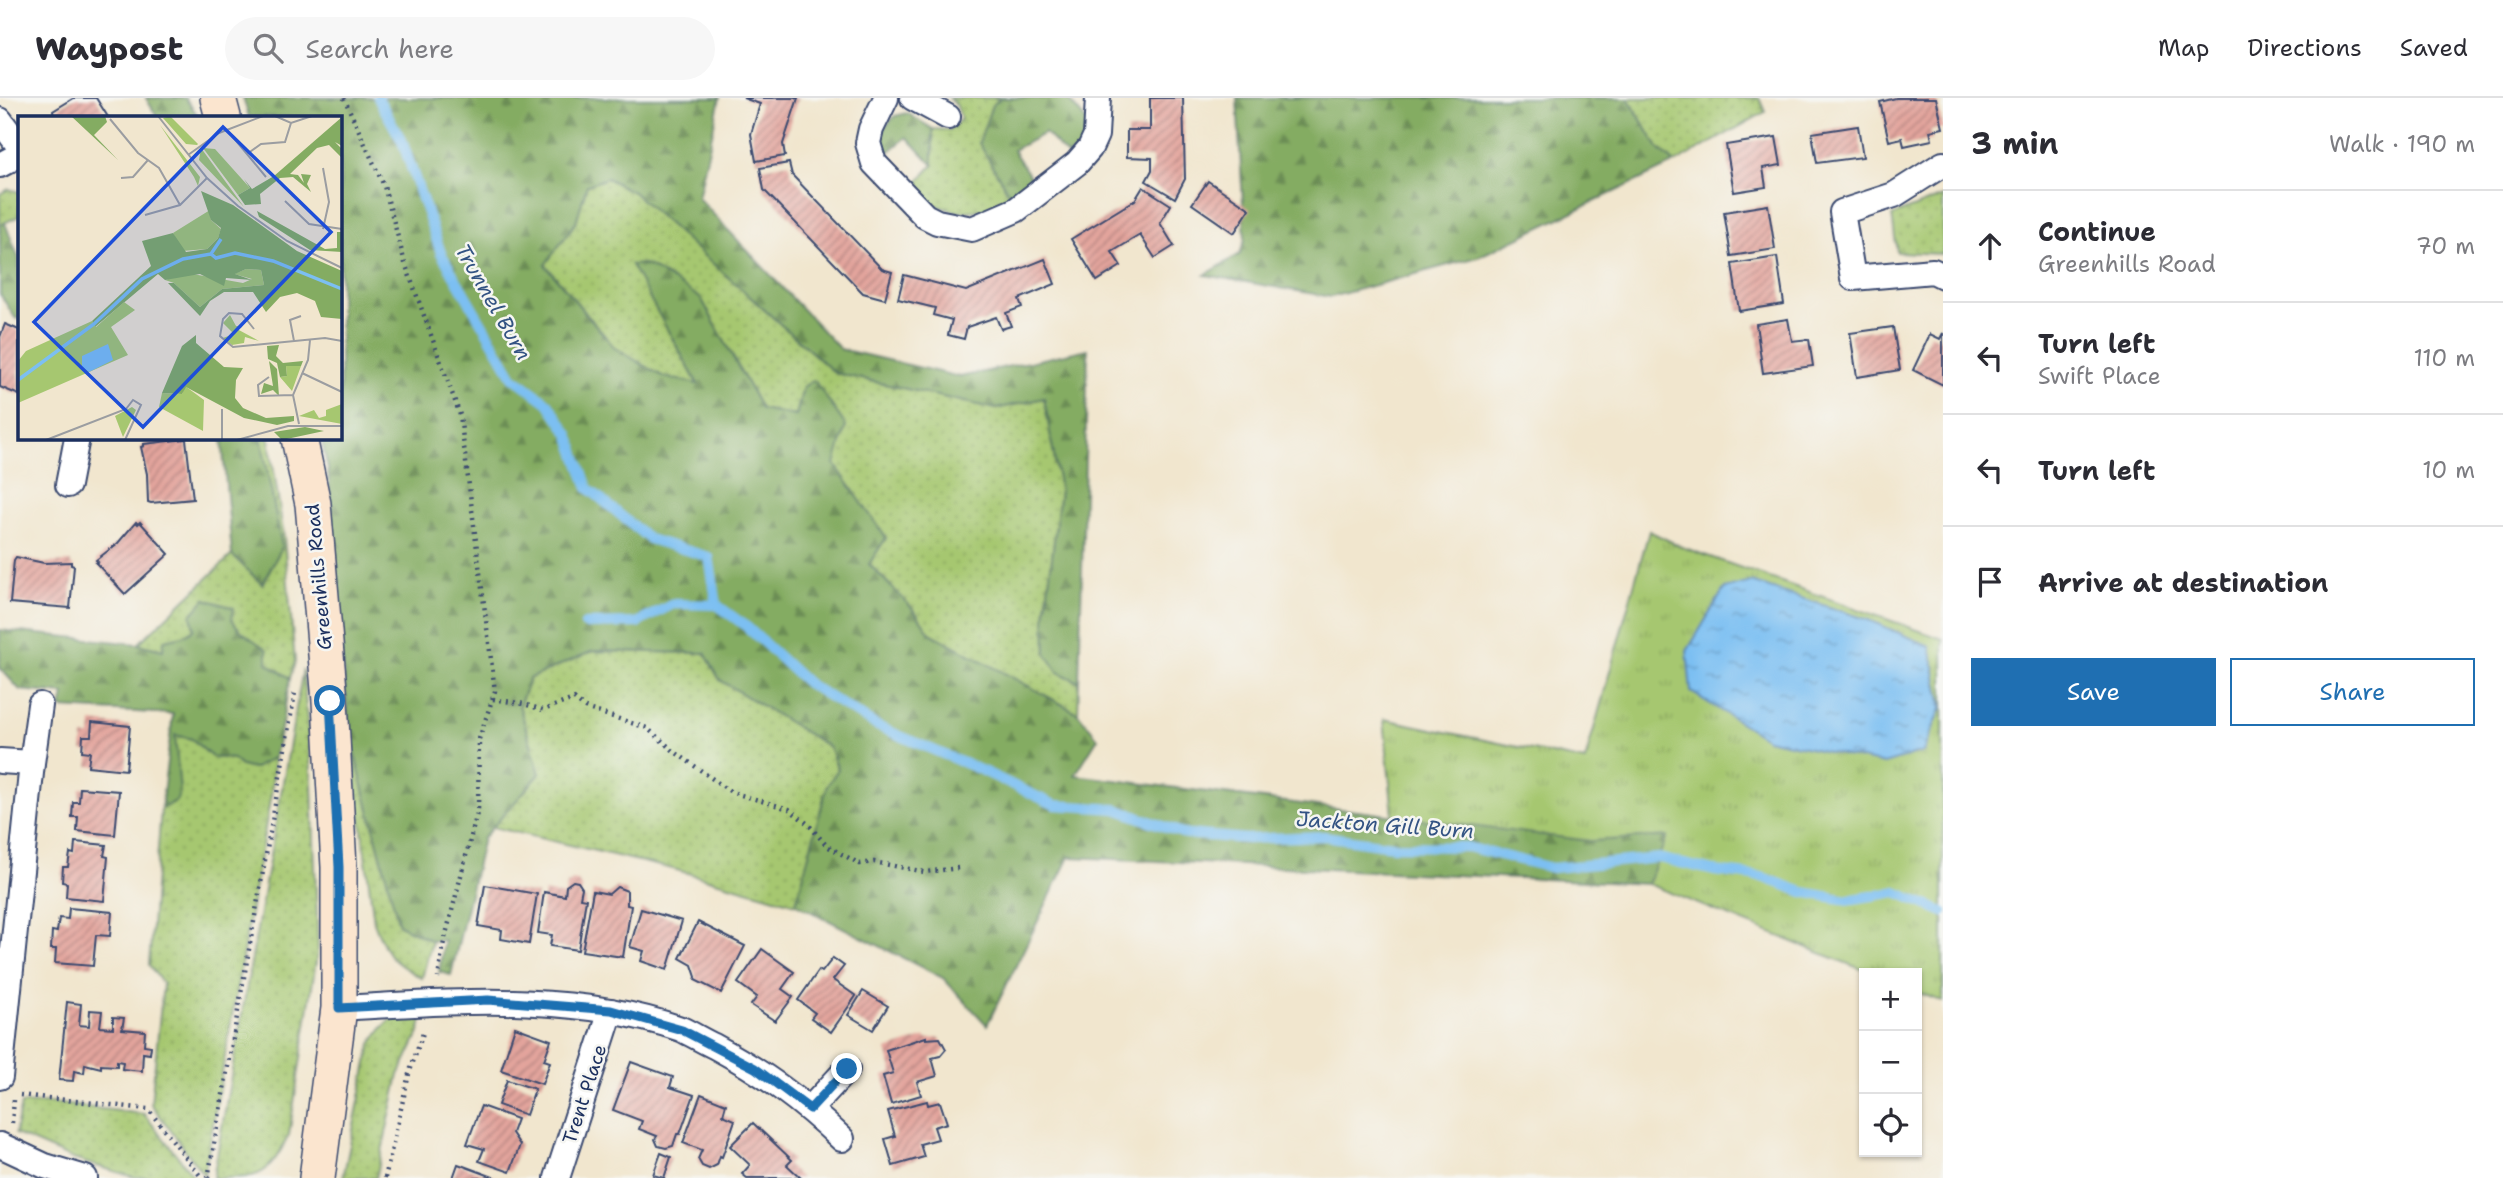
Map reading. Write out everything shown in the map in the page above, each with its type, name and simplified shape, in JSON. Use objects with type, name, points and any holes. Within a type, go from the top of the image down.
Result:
[{"type":"street","points":[[218,98],[223,116]]},
{"type":"street","points":[[886,98],[870,129],[868,142],[874,163],[925,216],[937,222],[972,229],[1016,210],[1077,163],[1090,148],[1096,135],[1098,98]]},
{"type":"street","points":[[913,98],[948,117]]},
{"type":"street","points":[[0,120],[18,145]]},
{"type":"street","points":[[0,165],[18,156]]},
{"type":"street","points":[[1943,164],[1894,195],[1842,212],[1853,278],[1933,271],[1943,276]]},
{"type":"street","points":[[68,485],[77,439]]},
{"type":"street","name":"Greenhills Road","points":[[299,439],[313,504],[330,701],[339,867],[339,1008],[317,1178]]},
{"type":"street","points":[[0,1077],[9,913],[40,705]]},
{"type":"street","points":[[0,761],[32,763]]},
{"type":"street","points":[[339,1008],[488,1000],[611,1010],[682,1030],[755,1068],[810,1109],[842,1139]]},
{"type":"street","name":"Trent Place","points":[[557,1178],[611,1010]]},
{"type":"street","points":[[810,1109],[847,1069]]},
{"type":"street","points":[[2,1146],[43,1172],[85,1178]]},
{"type":"path","points":[[344,98],[384,186],[405,263],[460,415],[495,691],[479,739],[478,809],[443,946],[434,1003],[409,1074],[385,1178]]},
{"type":"path","points":[[208,1178],[296,686]]},
{"type":"path","points":[[493,699],[544,710],[574,699],[585,708],[647,728],[675,752],[731,792],[789,809],[808,824],[827,846],[860,864],[874,862],[925,872],[959,868]]},
{"type":"path","points":[[2,1146],[12,1125],[14,1094],[148,1109],[202,1178]]},
{"type":"green space","points":[[146,98],[185,98],[198,116],[156,116]]},
{"type":"green space","points":[[243,98],[720,98],[698,198],[840,349],[960,377],[1088,349],[1079,682],[1058,672],[1046,653],[1045,617],[1060,490],[1044,398],[996,409],[835,373],[633,192],[607,178],[587,185],[576,222],[545,265],[615,348],[664,377],[698,384],[631,265],[646,264],[701,298],[761,409],[796,416],[803,387],[814,380],[846,426],[835,464],[886,538],[869,564],[914,610],[930,633],[1078,713],[1098,738],[1075,775],[1591,841],[1668,836],[1648,884],[1069,857],[987,1025],[943,978],[796,904],[827,786],[838,769],[829,747],[720,680],[705,653],[593,651],[530,678],[519,705],[540,774],[483,838],[451,975],[439,972],[444,940],[432,941],[399,925],[350,736],[328,469],[321,439],[341,439],[341,116],[249,116]]},
{"type":"green space","points":[[949,98],[1001,98],[992,105],[979,143],[1011,197],[993,209],[958,212],[928,203],[913,187],[933,165],[933,129],[950,130],[961,119],[957,106]]},
{"type":"green space","points":[[1001,98],[1067,98],[1088,123],[1083,145],[1068,156],[1045,133],[1013,150],[1033,181],[1011,197],[979,143],[992,105]]},
{"type":"green space","points":[[1237,98],[1628,98],[1658,148],[1675,163],[1478,257],[1331,297],[1205,275],[1240,254],[1245,239]]},
{"type":"green space","points":[[1628,98],[1759,98],[1765,112],[1675,163],[1658,148]]},
{"type":"green space","points":[[907,113],[933,129],[933,165],[907,137],[886,154],[880,133],[895,116]]},
{"type":"green space","points":[[607,178],[633,192],[835,373],[996,409],[1044,398],[1060,490],[1045,617],[1058,672],[1079,682],[1078,713],[930,633],[914,610],[869,564],[886,538],[834,464],[846,426],[803,387],[796,416],[761,409],[701,298],[632,265],[698,385],[664,377],[615,349],[545,264],[576,222],[587,185]]},
{"type":"green space","points":[[9,189],[18,192],[18,216],[0,225],[0,194]]},
{"type":"green space","points":[[1943,196],[1943,254],[1897,252],[1892,216]]},
{"type":"green space","points":[[5,223],[18,256],[18,319],[0,294],[0,225]]},
{"type":"green space","points":[[222,439],[261,439],[282,547],[262,584],[232,555]]},
{"type":"green space","points":[[261,439],[269,439],[284,538],[295,662],[290,678],[267,663],[266,650],[231,619],[165,640],[163,650],[138,644],[232,555],[262,584],[282,547]]},
{"type":"green space","points":[[1649,531],[1682,547],[1943,639],[1943,1002],[1922,994],[1922,968],[1859,968],[1648,884],[1667,836],[1591,841],[1393,816],[1384,719],[1585,761]]},
{"type":"green space","points":[[205,599],[234,608],[232,619],[235,624],[267,650],[267,663],[290,678],[281,729],[274,757],[253,769],[241,766],[233,759],[212,757],[192,739],[175,735],[180,792],[176,801],[161,809],[173,714],[61,708],[64,694],[20,690],[0,668],[0,630],[138,644],[163,650],[164,640],[183,636],[194,629],[191,615]]},
{"type":"green space","points":[[593,651],[705,653],[720,680],[829,747],[838,769],[827,786],[796,904],[673,869],[492,827],[540,774],[519,705],[530,678]]},
{"type":"green space","points":[[303,669],[312,784],[318,948],[289,1135],[275,1160],[261,1173],[213,1178]]},
{"type":"green space","points":[[174,735],[192,739],[212,757],[233,759],[241,766],[253,769],[274,757],[272,789],[204,1175],[151,1104],[163,984],[149,965],[161,809],[176,801],[180,792]]},
{"type":"green space","points":[[350,736],[399,925],[432,941],[422,978],[396,962],[386,950],[374,922]]},
{"type":"green space","points":[[425,1009],[419,1033],[399,1075],[376,1178],[343,1178],[371,1044],[388,1022],[406,1013]]},
{"type":"green space","points":[[52,1103],[144,1114],[192,1174],[192,1178],[134,1177],[73,1159],[15,1134],[21,1104]]},
{"type":"water","points":[[1751,582],[1866,619],[1930,646],[1942,707],[1923,752],[1884,764],[1767,739],[1691,692],[1687,651],[1724,589]]},
{"type":"building","points":[[74,98],[96,98],[107,116],[54,116],[53,111]]},
{"type":"building","points":[[743,98],[798,98],[783,144],[785,156],[756,161],[751,134],[760,104]]},
{"type":"building","points":[[1150,98],[1183,98],[1185,179],[1175,198],[1146,181],[1152,170],[1152,158],[1127,157],[1127,130],[1150,130]]},
{"type":"building","points":[[1896,98],[1936,98],[1943,128],[1930,131],[1932,140],[1904,146],[1902,138],[1889,141],[1880,102]]},
{"type":"building","points":[[1858,126],[1863,157],[1817,163],[1812,133]]},
{"type":"building","points":[[1776,137],[1781,165],[1763,168],[1766,187],[1734,192],[1726,145]]},
{"type":"building","points":[[789,163],[792,175],[882,269],[892,272],[885,299],[863,293],[764,190],[760,168]]},
{"type":"building","points":[[1208,181],[1250,209],[1234,233],[1192,204]]},
{"type":"building","points":[[1143,187],[1171,205],[1160,223],[1174,246],[1155,258],[1140,235],[1112,252],[1121,266],[1097,281],[1071,239],[1135,200]]},
{"type":"building","points":[[1768,205],[1775,249],[1731,256],[1724,212]]},
{"type":"building","points":[[1777,257],[1784,304],[1739,311],[1732,264]]},
{"type":"building","points":[[1045,259],[1055,284],[1019,299],[1022,307],[1006,313],[1011,326],[1001,329],[996,317],[967,327],[964,339],[948,335],[952,320],[933,315],[935,308],[898,299],[904,275],[966,291]]},
{"type":"building","points":[[1788,319],[1792,341],[1809,339],[1813,366],[1763,373],[1756,324]]},
{"type":"building","points":[[5,324],[18,330],[18,395],[0,387],[0,337]]},
{"type":"building","points":[[1893,327],[1900,370],[1857,377],[1850,333]]},
{"type":"building","points":[[1943,333],[1943,385],[1913,370],[1930,334],[1940,339]]},
{"type":"building","points":[[186,439],[193,499],[148,502],[147,474],[141,447],[144,444]]},
{"type":"building","points":[[136,522],[140,522],[169,554],[125,594],[96,560],[118,543]]},
{"type":"building","points":[[16,557],[44,563],[71,562],[74,566],[70,608],[10,603]]},
{"type":"building","points":[[92,722],[130,726],[126,770],[88,766],[90,752],[82,751],[83,736],[91,736]]},
{"type":"building","points":[[80,788],[119,791],[115,835],[77,831],[78,817],[72,817],[73,802],[79,802]]},
{"type":"building","points":[[75,842],[106,845],[104,856],[108,857],[104,901],[66,897],[67,883],[62,882],[63,867],[68,867],[70,853],[74,854]]},
{"type":"building","points":[[573,881],[578,882],[582,888],[580,898],[586,899],[578,950],[550,946],[552,935],[538,933],[544,892],[565,896],[566,886]]},
{"type":"building","points":[[485,885],[537,894],[529,944],[501,939],[502,930],[478,926]]},
{"type":"building","points":[[617,887],[627,891],[627,905],[631,906],[623,957],[582,951],[593,891],[609,894]]},
{"type":"building","points":[[69,908],[112,912],[110,936],[96,935],[93,966],[55,963],[56,949],[51,949],[52,931],[57,932],[59,918],[68,919]]},
{"type":"building","points":[[641,909],[682,921],[667,970],[641,961],[644,951],[630,947]]},
{"type":"building","points":[[698,922],[745,946],[721,993],[695,980],[692,965],[680,958]]},
{"type":"building","points":[[762,949],[794,972],[782,989],[793,997],[775,1021],[751,1005],[757,997],[738,983]]},
{"type":"building","points":[[833,958],[844,966],[833,980],[856,996],[831,1032],[811,1018],[815,1013],[798,1000],[819,970],[822,972]]},
{"type":"building","points":[[863,991],[888,1006],[873,1030],[848,1015]]},
{"type":"building","points":[[67,1002],[81,1004],[79,1025],[89,1026],[90,1010],[102,1011],[100,1027],[113,1028],[113,1017],[124,1018],[122,1029],[145,1031],[144,1045],[151,1046],[150,1054],[143,1053],[142,1071],[122,1069],[123,1062],[117,1061],[117,1066],[101,1065],[101,1068],[85,1064],[84,1073],[74,1071],[73,1081],[59,1080]]},
{"type":"building","points":[[515,1027],[551,1040],[544,1060],[550,1062],[542,1084],[501,1070]]},
{"type":"building","points":[[926,1037],[940,1038],[946,1049],[940,1056],[932,1058],[937,1076],[917,1082],[921,1095],[891,1104],[883,1076],[893,1073],[886,1050]]},
{"type":"building","points":[[631,1062],[673,1077],[670,1087],[694,1095],[673,1146],[658,1146],[655,1139],[657,1136],[639,1129],[642,1121],[613,1110]]},
{"type":"building","points":[[507,1080],[535,1089],[526,1115],[498,1105]]},
{"type":"building","points":[[701,1094],[726,1104],[723,1115],[735,1120],[722,1157],[720,1156],[717,1165],[709,1169],[702,1166],[698,1159],[702,1150],[683,1143]]},
{"type":"building","points":[[927,1101],[928,1105],[940,1102],[947,1123],[934,1127],[938,1139],[920,1144],[924,1157],[893,1166],[885,1139],[895,1136],[888,1111]]},
{"type":"building","points":[[481,1106],[517,1119],[512,1133],[520,1145],[510,1172],[479,1161],[484,1149],[467,1144]]},
{"type":"building","points":[[753,1123],[792,1160],[787,1165],[801,1178],[747,1178],[742,1174],[750,1165],[730,1146]]},
{"type":"building","points":[[661,1153],[671,1157],[664,1178],[653,1175]]},
{"type":"building","points":[[458,1164],[496,1178],[453,1178]]},
{"type":"waterway","name":"Trunnel Burn","points":[[378,98],[402,141],[441,253],[513,377],[548,403],[569,434],[588,488],[649,539],[709,557],[717,605]]},
{"type":"waterway","name":"Jackton Gill Burn","points":[[585,624],[637,623],[673,604],[717,605],[747,627],[807,683],[877,726],[1055,805],[1116,809],[1185,834],[1247,839],[1324,836],[1393,846],[1467,847],[1552,868],[1659,858],[1714,871],[1762,877],[1803,892],[1847,900],[1896,892],[1943,912]]},
{"type":"route","points":[[330,701],[339,867],[339,1008],[488,1000],[611,1010],[682,1030],[755,1068],[810,1109],[847,1069]]}]
